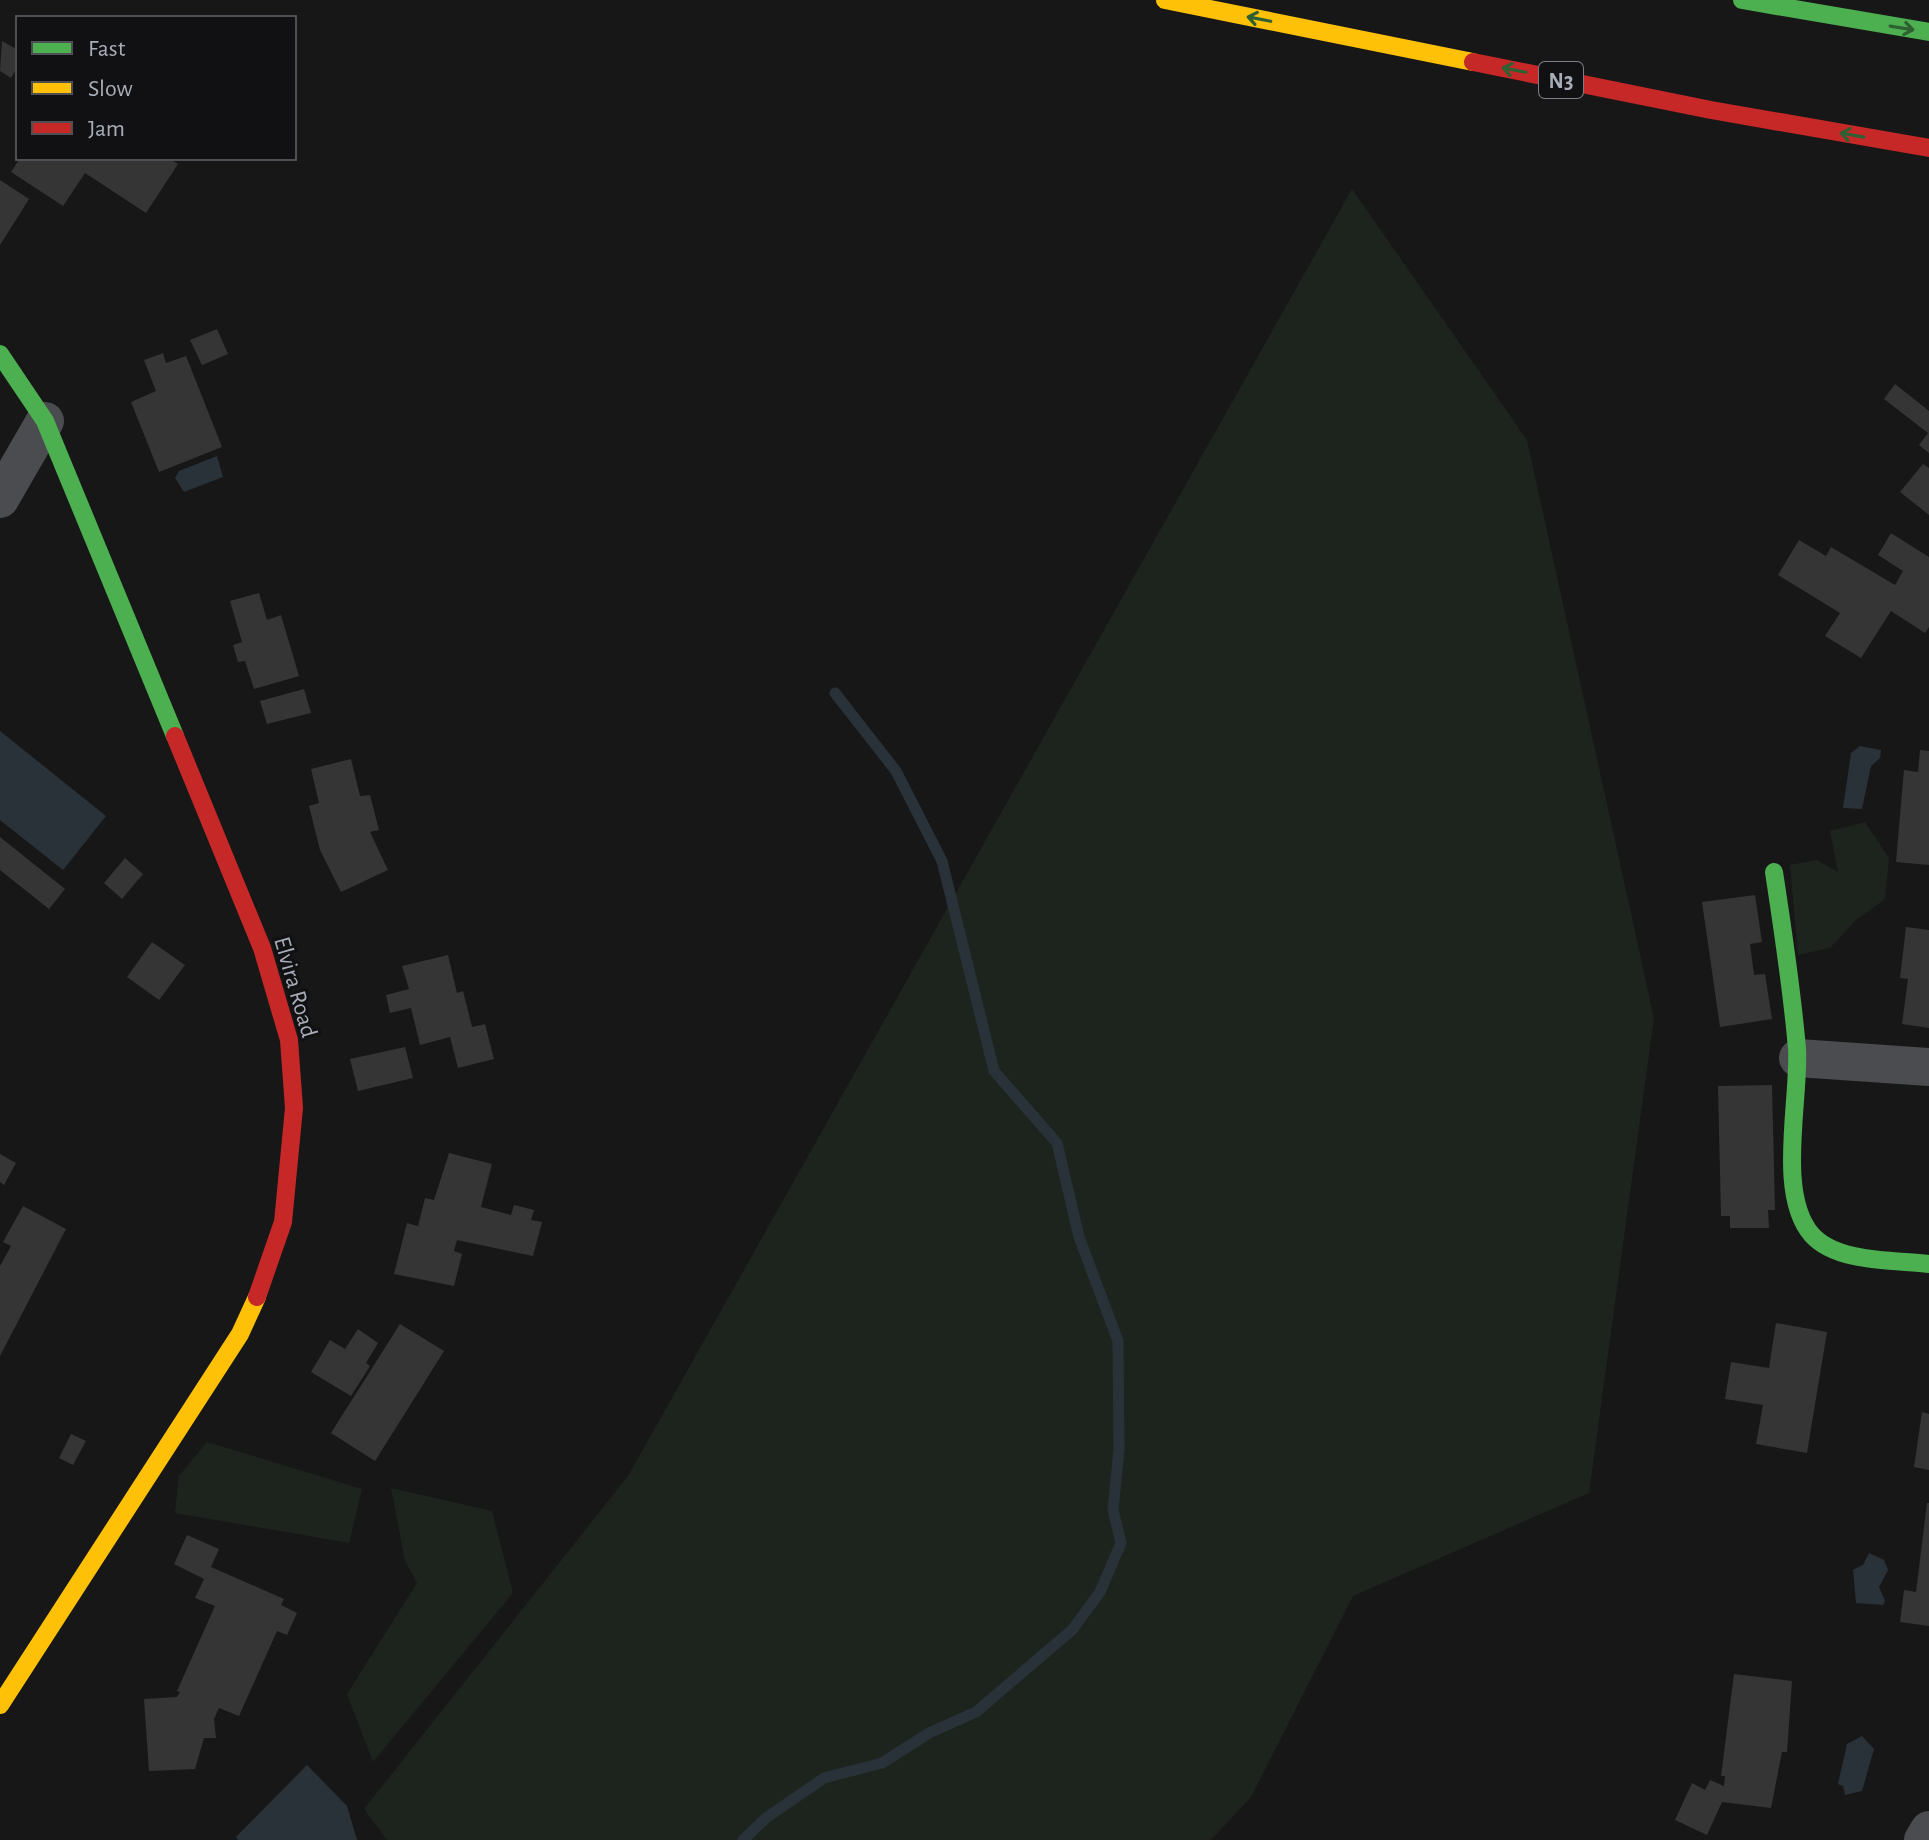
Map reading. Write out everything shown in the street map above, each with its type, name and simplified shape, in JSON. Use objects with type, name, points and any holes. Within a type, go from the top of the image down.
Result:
[{"type":"main road","name":"N3","points":[[1165,0],[1711,110],[1929,148]]},
{"type":"main road","points":[[1742,0],[1929,32]]},
{"type":"main road","points":[[1784,8],[1915,10]]},
{"type":"main road","name":"Elvira Road","points":[[0,354],[45,421],[262,948],[289,1040],[294,1108],[283,1222],[268,1274],[240,1334],[0,1705]]},
{"type":"main road","points":[[1774,872],[1798,1058],[1792,1141],[1800,1208],[1808,1232],[1819,1243],[1839,1251],[1929,1264]]},
{"type":"street","points":[[0,499],[45,421]]},
{"type":"street","points":[[1798,1058],[1929,1067]]},
{"type":"street","points":[[1923,1840],[1929,1830]]},
{"type":"shaded area","points":[[1352,189],[1527,440],[1654,1018],[1589,1493],[1353,1596],[1251,1797],[1211,1840],[387,1840],[364,1809],[628,1476]]},
{"type":"shaded area","points":[[217,456],[223,477],[184,492],[175,478],[179,471]]},
{"type":"shaded area","points":[[0,731],[106,816],[63,870],[0,820]]},
{"type":"shaded area","points":[[1860,746],[1881,750],[1880,758],[1871,766],[1862,809],[1843,808],[1851,753]]},
{"type":"shaded area","points":[[1865,822],[1889,858],[1885,899],[1856,920],[1830,948],[1798,955],[1790,865],[1817,860],[1838,872],[1830,831]]},
{"type":"shaded area","points":[[207,1442],[362,1489],[349,1543],[175,1513],[179,1476]]},
{"type":"shaded area","points":[[391,1488],[492,1511],[513,1593],[373,1762],[347,1694],[417,1583],[405,1561]]},
{"type":"shaded area","points":[[1869,1553],[1884,1560],[1888,1570],[1879,1587],[1885,1601],[1883,1605],[1856,1603],[1853,1570],[1863,1565]]},
{"type":"shaded area","points":[[1862,1736],[1874,1749],[1862,1791],[1845,1795],[1843,1786],[1838,1784],[1847,1744]]},
{"type":"shaded area","points":[[307,1765],[347,1806],[357,1840],[238,1840],[236,1837]]},
{"type":"building","points":[[2,41],[16,49],[16,69],[11,78],[0,71]]},
{"type":"building","points":[[19,160],[171,160],[178,164],[146,213],[85,173],[63,206],[11,172]]},
{"type":"building","points":[[0,180],[29,199],[0,245]]},
{"type":"building","points":[[217,329],[228,354],[202,365],[190,340]]},
{"type":"building","points":[[163,353],[166,363],[186,356],[222,447],[159,472],[131,402],[156,391],[144,360]]},
{"type":"building","points":[[1895,384],[1929,411],[1929,453],[1919,445],[1928,433],[1884,399]]},
{"type":"building","points":[[1923,464],[1929,468],[1929,515],[1900,492]]},
{"type":"building","points":[[1891,533],[1929,557],[1929,627],[1925,633],[1891,611],[1861,658],[1825,636],[1840,613],[1778,575],[1799,540],[1826,556],[1831,547],[1895,585],[1903,571],[1878,555]]},
{"type":"building","points":[[259,593],[267,620],[281,615],[299,676],[254,689],[245,661],[238,662],[233,645],[242,642],[230,601]]},
{"type":"building","points":[[304,689],[311,713],[267,724],[260,701]]},
{"type":"building","points":[[1920,750],[1929,751],[1929,865],[1896,862],[1904,770],[1918,772]]},
{"type":"building","points":[[351,759],[360,796],[370,795],[379,830],[370,832],[388,870],[341,892],[320,850],[309,806],[319,803],[311,769]]},
{"type":"building","points":[[0,837],[65,889],[49,909],[0,870]]},
{"type":"building","points":[[125,858],[143,874],[122,899],[104,883]]},
{"type":"building","points":[[1755,895],[1762,942],[1750,944],[1754,975],[1765,974],[1772,1019],[1720,1027],[1702,902]]},
{"type":"building","points":[[1906,927],[1929,930],[1929,1028],[1902,1024],[1908,979],[1900,978]]},
{"type":"building","points":[[152,942],[185,965],[159,1000],[127,977]]},
{"type":"building","points":[[448,955],[457,993],[463,991],[472,1027],[485,1024],[494,1059],[458,1068],[450,1037],[420,1045],[411,1008],[390,1013],[386,995],[409,989],[402,966]]},
{"type":"building","points":[[405,1047],[413,1078],[358,1091],[350,1059]]},
{"type":"building","points":[[1772,1085],[1775,1210],[1768,1210],[1769,1228],[1730,1228],[1730,1216],[1721,1216],[1718,1086]]},
{"type":"building","points":[[449,1153],[492,1164],[481,1207],[511,1215],[514,1205],[534,1210],[531,1220],[542,1222],[533,1256],[457,1240],[454,1251],[462,1254],[454,1286],[394,1274],[407,1223],[418,1226],[425,1198],[434,1200]]},
{"type":"building","points":[[0,1154],[16,1163],[4,1185],[0,1182]]},
{"type":"building","points":[[23,1206],[66,1229],[0,1356],[0,1266],[11,1246],[3,1242]]},
{"type":"building","points":[[1776,1323],[1827,1332],[1807,1453],[1756,1444],[1763,1405],[1725,1399],[1731,1362],[1769,1368]]},
{"type":"building","points":[[400,1324],[444,1351],[375,1461],[331,1433]]},
{"type":"building","points":[[358,1329],[378,1343],[366,1363],[370,1366],[351,1396],[311,1372],[330,1340],[345,1349]]},
{"type":"building","points":[[1922,1412],[1929,1414],[1929,1470],[1914,1467]]},
{"type":"building","points":[[71,1434],[86,1441],[73,1465],[59,1458]]},
{"type":"building","points":[[1927,1503],[1929,1626],[1900,1622],[1904,1590],[1916,1592]]},
{"type":"building","points":[[187,1535],[219,1549],[211,1567],[284,1599],[281,1605],[297,1613],[287,1635],[277,1631],[239,1716],[219,1708],[214,1719],[216,1738],[204,1738],[195,1769],[149,1771],[144,1699],[177,1697],[215,1606],[195,1598],[204,1579],[174,1564]]},
{"type":"building","points":[[1734,1674],[1792,1681],[1787,1752],[1782,1752],[1771,1808],[1722,1802],[1707,1835],[1675,1820],[1692,1783],[1705,1790],[1710,1780],[1724,1786],[1725,1776],[1721,1776]]},
{"type":"waterway","points":[[743,1840],[766,1818],[824,1778],[882,1763],[929,1733],[976,1712],[1072,1630],[1100,1592],[1121,1543],[1113,1510],[1119,1449],[1118,1341],[1079,1237],[1057,1143],[994,1071],[942,861],[896,771],[835,693]]},
{"type":"traffic: fast","points":[[1742,0],[1929,32]]},
{"type":"traffic: fast","points":[[0,354],[45,421],[175,736]]},
{"type":"traffic: fast","points":[[1774,872],[1797,1049],[1792,1172],[1801,1217],[1812,1235],[1836,1251],[1867,1258],[1929,1264]]},
{"type":"traffic: slow","points":[[1165,0],[1473,62]]},
{"type":"traffic: slow","points":[[0,1705],[240,1334],[257,1297]]},
{"type":"traffic: jam","points":[[1473,62],[1711,110],[1929,148]]},
{"type":"traffic: jam","points":[[175,736],[262,948],[289,1040],[294,1108],[283,1222],[257,1297]]}]
